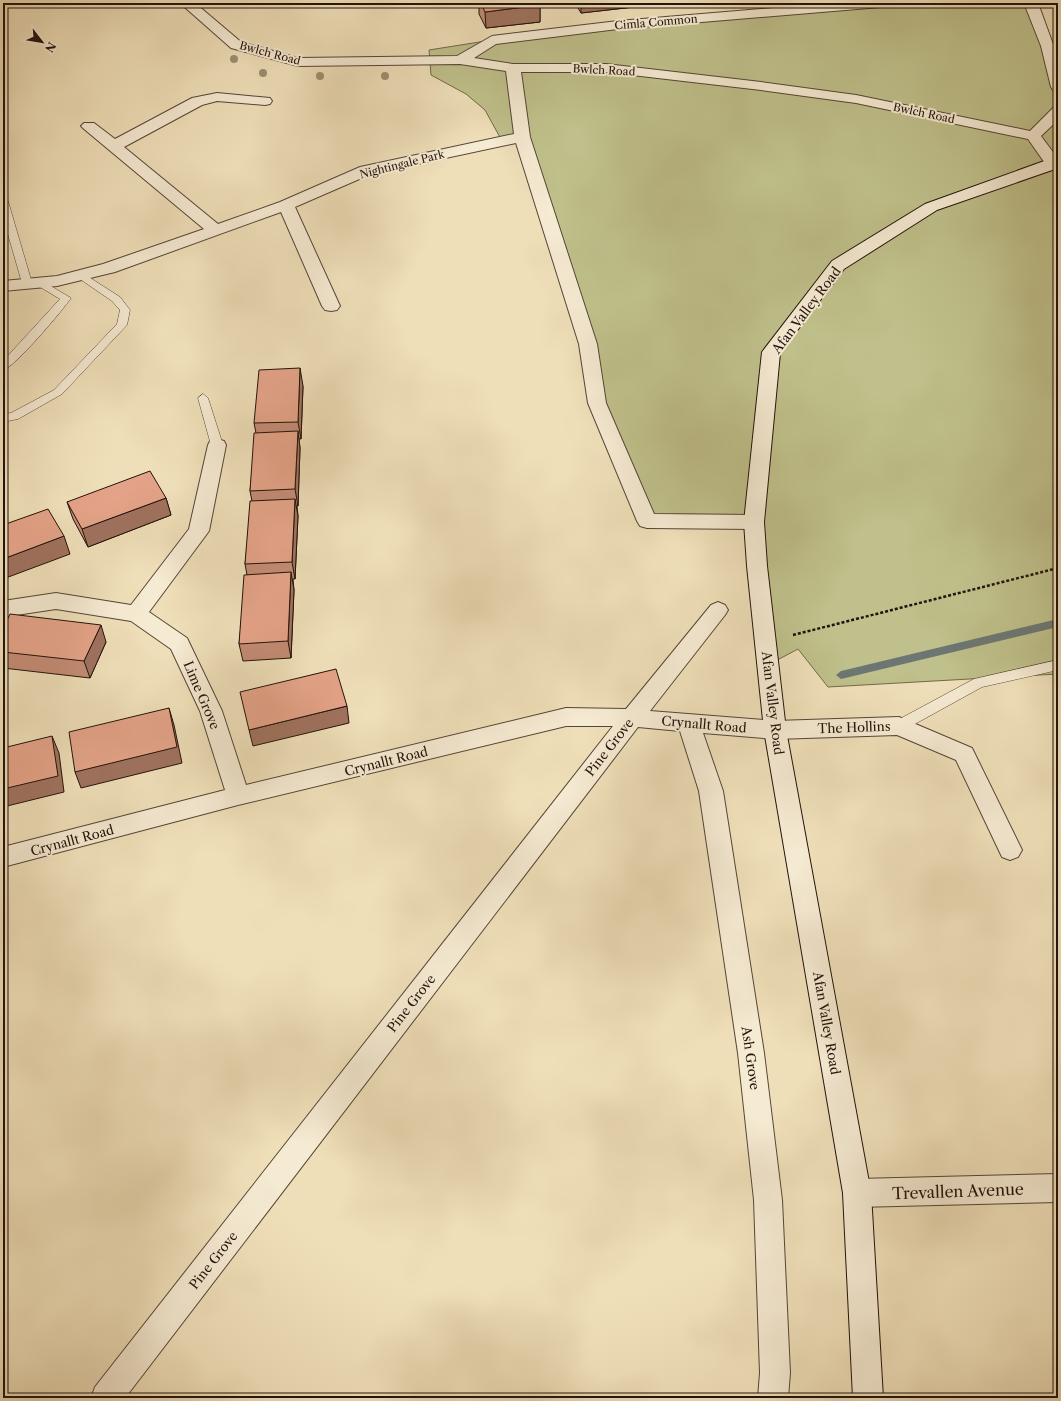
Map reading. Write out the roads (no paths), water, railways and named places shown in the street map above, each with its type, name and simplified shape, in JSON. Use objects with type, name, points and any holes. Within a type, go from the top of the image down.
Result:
[{"type":"street","name":"Bwlch Road","points":[[187,3],[236,44],[298,62],[460,60],[513,68],[606,68],[761,86],[856,99],[1033,136]]},
{"type":"street","name":"Cimla Common","points":[[460,60],[492,40],[618,25],[881,3]]},
{"type":"street","points":[[1031,3],[1048,46],[1058,87]]},
{"type":"street","points":[[513,68],[522,137],[588,344],[597,403],[646,521],[754,522]]},
{"type":"street","points":[[114,146],[197,102],[217,97],[265,101]]},
{"type":"street","points":[[1055,163],[1033,136],[1058,111]]},
{"type":"street","points":[[89,126],[215,230]]},
{"type":"street","name":"Nightingale Park","points":[[3,286],[57,281],[109,268],[286,205],[366,170],[522,137]]},
{"type":"street","name":"Afan Valley Road","points":[[873,1397],[857,1193],[775,730],[754,522],[771,352],[838,266],[931,207],[1055,163]]},
{"type":"street","points":[[286,205],[331,306]]},
{"type":"street","points":[[136,614],[199,531],[217,445]]},
{"type":"street","name":"Lime Grove","points":[[3,609],[56,601],[136,614],[179,644],[211,711],[238,796]]},
{"type":"street","name":"Pine Grove","points":[[106,1398],[632,718],[718,610]]},
{"type":"street","name":"Crynallt Road","points":[[3,858],[238,796],[566,717],[632,718],[775,730]]},
{"type":"street","name":"Ash Grove","points":[[689,723],[711,791],[751,1053],[768,1200],[775,1373],[773,1398]]},
{"type":"street","name":"The Hollins","points":[[775,730],[899,726],[964,754],[1010,850]]},
{"type":"street","name":"Trevallen Avenue","points":[[857,1193],[1058,1188]]},
{"type":"lane","points":[[3,201],[33,283],[66,298],[3,367]]},
{"type":"lane","points":[[3,418],[14,416],[58,392],[122,325],[125,310],[116,299],[81,275]]},
{"type":"lane","points":[[203,398],[217,445]]},
{"type":"lane","points":[[899,726],[979,683],[1058,665]]},
{"type":"waterway","points":[[841,675],[1058,623]]}]
